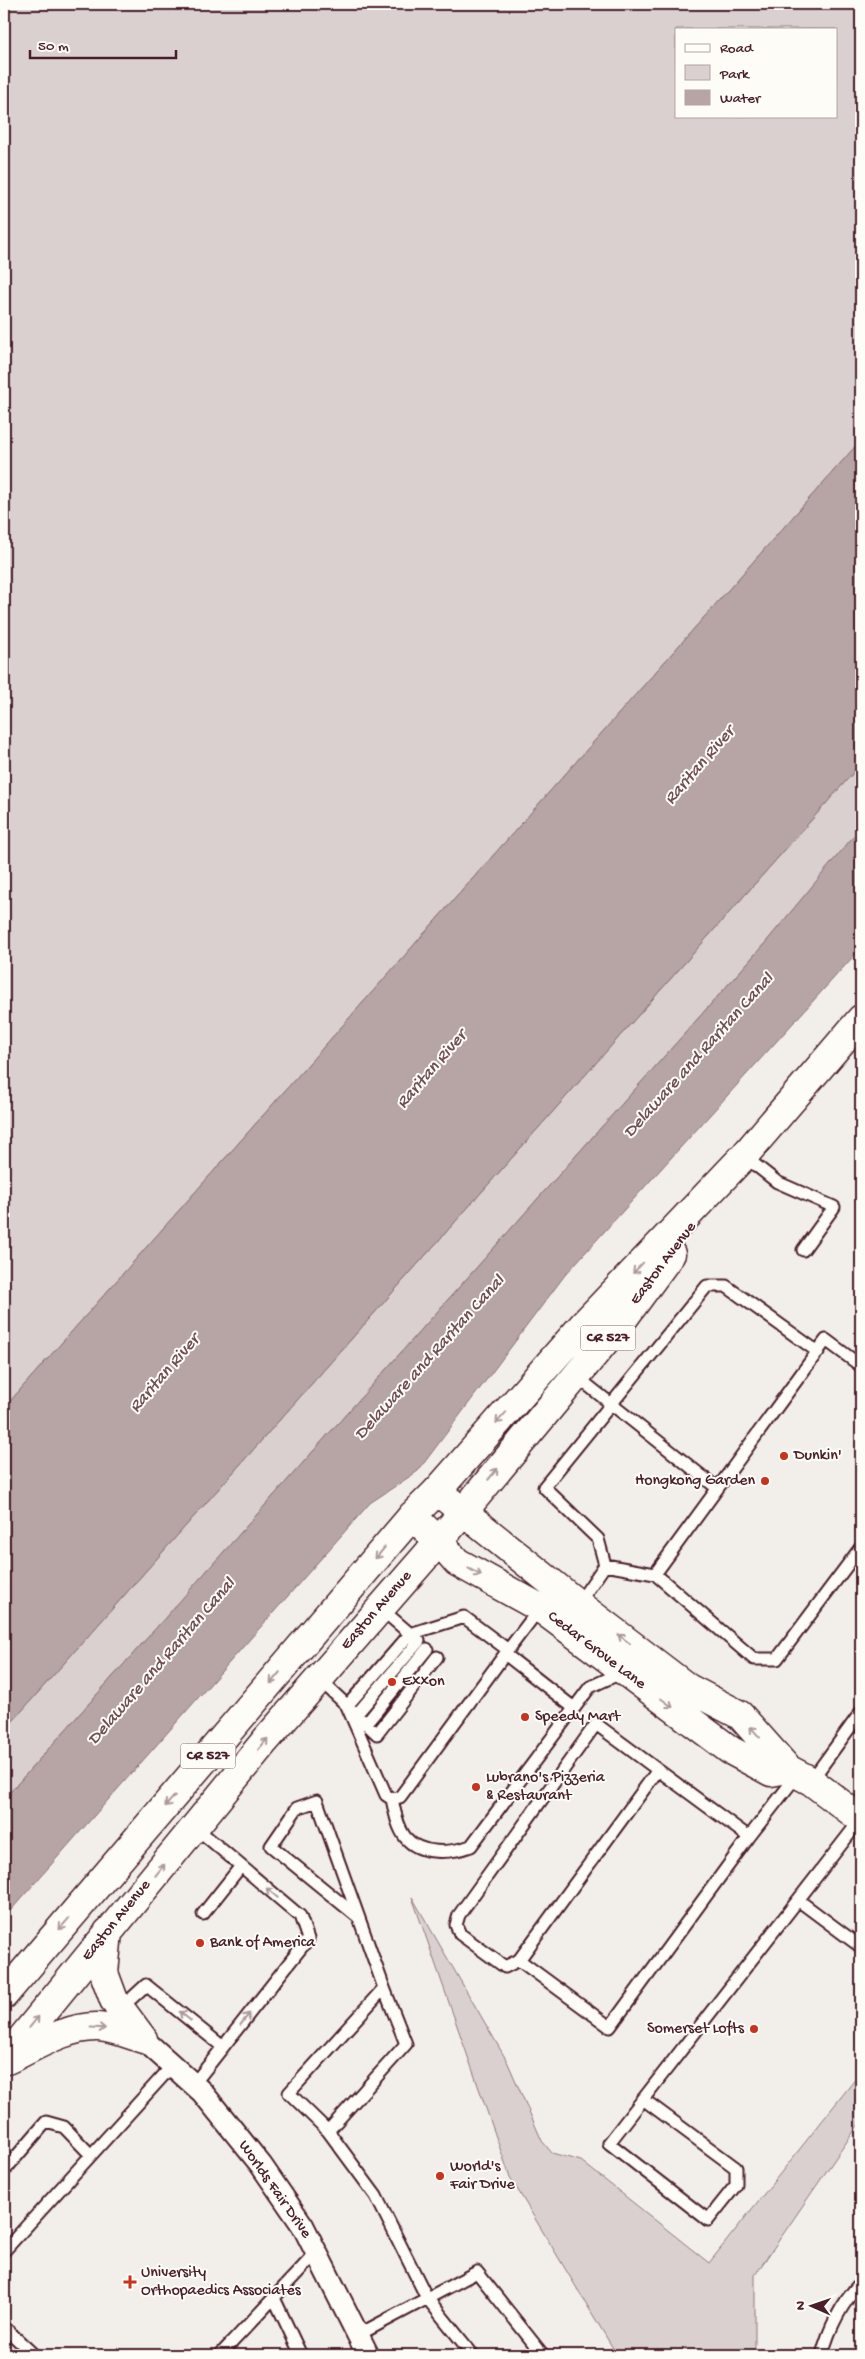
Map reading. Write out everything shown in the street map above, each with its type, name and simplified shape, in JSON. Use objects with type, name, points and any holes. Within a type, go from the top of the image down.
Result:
[{"type":"main road","name":"Easton Avenue","points":[[4,1994],[412,1516],[437,1491],[583,1325],[744,1156],[861,1020]]},
{"type":"main road","name":"Easton Avenue","points":[[4,2061],[195,1827],[319,1679],[439,1541],[621,1322],[744,1156]]},
{"type":"main road","name":"Cedar Grove Lane","points":[[437,1491],[578,1604],[688,1688],[740,1715],[799,1775],[861,1819]]},
{"type":"main road","name":"Cedar Grove Lane","points":[[412,1516],[439,1541],[456,1562],[540,1608],[730,1750],[771,1772],[799,1775]]},
{"type":"main road","points":[[108,1932],[104,1974],[114,2000],[143,2039]]},
{"type":"main road","points":[[4,2061],[69,2031],[83,2028],[115,2030],[143,2039]]},
{"type":"street","name":"Worlds Fair Drive","points":[[143,2039],[202,2092],[261,2165],[303,2226],[368,2355]]},
{"type":"lane","points":[[744,1156],[777,1182],[834,1207],[803,1250]]},
{"type":"lane","points":[[578,1604],[605,1565],[598,1539],[544,1487],[706,1286],[726,1286],[818,1352]]},
{"type":"lane","points":[[655,1574],[826,1340],[861,1366]]},
{"type":"lane","points":[[576,1376],[717,1488]]},
{"type":"lane","points":[[605,1565],[655,1574],[754,1659],[777,1659],[861,1547]]},
{"type":"lane","points":[[319,1679],[377,1734],[439,1659],[380,1608]]},
{"type":"lane","points":[[392,1799],[400,1797],[540,1608]]},
{"type":"lane","points":[[347,1706],[419,1641],[464,1616],[574,1708]]},
{"type":"lane","points":[[356,1715],[419,1641]]},
{"type":"lane","points":[[366,1724],[419,1641]]},
{"type":"lane","points":[[347,1706],[386,1795],[392,1799],[397,1822],[406,1838],[417,1845],[443,1852],[457,1851],[471,1846],[590,1687],[624,1672]]},
{"type":"lane","points":[[519,1960],[610,2028],[750,1838],[799,1775],[861,1712]]},
{"type":"lane","points":[[658,1770],[519,1960],[505,1967],[460,1934],[456,1925],[459,1915],[596,1724],[750,1838]]},
{"type":"lane","points":[[328,2131],[406,2044],[358,1917],[317,1800],[298,1808],[271,1846],[358,1917]]},
{"type":"lane","points":[[643,2100],[736,2168],[736,2185],[708,2220],[609,2143],[861,1819]]},
{"type":"lane","points":[[193,2085],[308,1939],[300,1916],[195,1827]]},
{"type":"lane","points":[[203,1914],[241,1866]]},
{"type":"lane","points":[[798,1900],[861,1947]]},
{"type":"lane","points":[[120,2009],[146,1985],[223,2047]]},
{"type":"lane","points":[[384,1988],[288,2092],[328,2131],[376,2196],[427,2298],[473,2355]]},
{"type":"lane","points":[[4,2251],[172,2066]]},
{"type":"lane","points":[[4,2171],[46,2122],[64,2127],[91,2156]]},
{"type":"lane","points":[[220,2355],[316,2253]]},
{"type":"lane","points":[[358,2335],[477,2272],[543,2355]]},
{"type":"lane","points":[[822,2355],[828,2332],[842,2307],[861,2282]]},
{"type":"lane","points":[[274,2298],[301,2355]]},
{"type":"lane","points":[[4,2327],[34,2355]]},
{"type":"green space","points":[[4,4],[861,4],[861,440],[4,1408]]},
{"type":"green space","points":[[861,764],[861,828],[766,942],[4,1799],[4,1731]]},
{"type":"green space","points":[[412,1897],[507,2061],[542,2141],[552,2153],[581,2161],[709,2263],[861,2072],[861,2121],[755,2275],[755,2355],[617,2355],[510,2177]]},
{"type":"water","name":"Raritan River","points":[[861,440],[861,764],[4,1731],[4,1408]]},
{"type":"water","name":"Delaware and Raritan Canal","points":[[861,827],[861,948],[565,1275],[418,1471],[370,1503],[4,1918],[4,1799],[766,942]]},
{"type":"place","name":"Dunkin'","points":[[784,1456]]},
{"type":"place","name":"Hongkong Garden","points":[[765,1481]]},
{"type":"place","name":"Exxon","points":[[392,1682]]},
{"type":"place","name":"Speedy Mart","points":[[525,1717]]},
{"type":"place","name":"Lubrano's Pizzeria & Restaurant","points":[[476,1787]]},
{"type":"place","name":"Bank of America","points":[[200,1943]]},
{"type":"place","name":"Somerset Lofts","points":[[754,2029]]},
{"type":"place","name":"World's Fair Drive","points":[[440,2176]]},
{"type":"place","name":"University Orthopaedics Associates","points":[[130,2282]]}]
